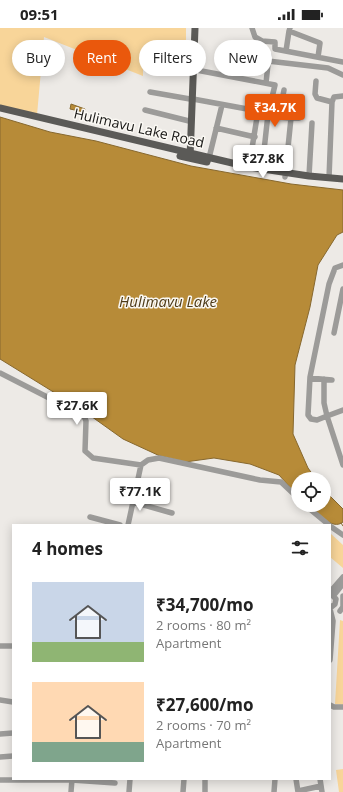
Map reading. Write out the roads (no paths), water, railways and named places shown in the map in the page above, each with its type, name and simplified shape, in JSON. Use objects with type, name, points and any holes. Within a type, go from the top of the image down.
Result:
[{"type":"main road","points":[[191,28],[191,40]]},
{"type":"main road","points":[[194,40],[195,28]]},
{"type":"main road","points":[[188,155],[192,76]]},
{"type":"main road","points":[[188,155],[191,99]]},
{"type":"main road","name":"Hulimavu Lake Road","points":[[0,108],[188,155],[209,158],[285,175],[343,179]]},
{"type":"main road","name":"Hulimavu Lake Road","points":[[0,113],[285,175],[343,183]]},
{"type":"street","points":[[252,28],[255,37],[262,41],[275,42],[275,49],[343,62]]},
{"type":"street","points":[[286,51],[289,29],[320,43],[318,56]]},
{"type":"street","points":[[272,62],[328,68],[343,77]]},
{"type":"street","points":[[206,72],[275,85],[268,114],[262,169]]},
{"type":"street","points":[[266,83],[267,76]]},
{"type":"street","points":[[316,81],[315,94],[317,98],[332,102]]},
{"type":"street","points":[[284,90],[279,117],[299,118],[302,97]]},
{"type":"street","points":[[150,92],[258,112],[249,167]]},
{"type":"street","points":[[329,178],[332,102],[334,97],[343,96]]},
{"type":"street","points":[[209,158],[222,105]]},
{"type":"street","points":[[145,110],[189,121]]},
{"type":"street","points":[[285,175],[291,118]]},
{"type":"street","points":[[309,176],[312,123]]},
{"type":"street","points":[[216,128],[255,136]]},
{"type":"street","points":[[343,265],[335,268],[329,284],[310,378],[308,415],[309,418],[318,420],[343,410]]},
{"type":"street","points":[[334,333],[343,289]]},
{"type":"street","points":[[0,373],[55,401],[71,406],[83,413],[86,421],[85,451],[93,458],[141,465]]},
{"type":"street","points":[[310,378],[332,380]]},
{"type":"street","points":[[324,379],[324,403],[342,462]]},
{"type":"street","points":[[128,524],[141,465],[148,460],[159,458],[260,480],[281,482],[291,491]]},
{"type":"street","points":[[133,502],[172,513]]},
{"type":"street","points":[[314,512],[329,524]]},
{"type":"street","points":[[90,517],[116,524]]},
{"type":"street","points":[[331,526],[343,535]]},
{"type":"street","points":[[331,640],[333,618],[331,594],[343,577]]},
{"type":"street","points":[[331,594],[343,584]]},
{"type":"street","points":[[332,606],[342,610],[343,596]]},
{"type":"street","points":[[0,646],[12,646]]},
{"type":"street","points":[[0,700],[12,702]]},
{"type":"street","points":[[331,706],[343,707]]},
{"type":"street","points":[[0,734],[12,733]]},
{"type":"street","points":[[0,756],[12,756]]},
{"type":"street","points":[[0,780],[72,780],[115,783]]},
{"type":"street","points":[[71,792],[72,780]]},
{"type":"street","points":[[129,792],[130,780]]},
{"type":"street","points":[[183,792],[184,780]]},
{"type":"street","points":[[205,780],[205,792]]},
{"type":"street","points":[[274,780],[274,792]]},
{"type":"street","points":[[296,780],[298,792],[322,789]]},
{"type":"water","points":[[71,104],[85,109],[84,112],[70,109]]},
{"type":"water","name":"Hulimavu Lake","points":[[0,117],[50,132],[96,141],[191,166],[291,184],[343,190],[343,232],[337,235],[318,265],[310,307],[295,365],[293,434],[311,472],[291,472],[291,488],[279,475],[250,464],[214,458],[185,462],[160,456],[123,439],[81,409],[0,359]]},
{"type":"water","points":[[331,497],[343,509],[343,522],[339,524],[334,524],[324,520],[316,512],[331,512]]}]
